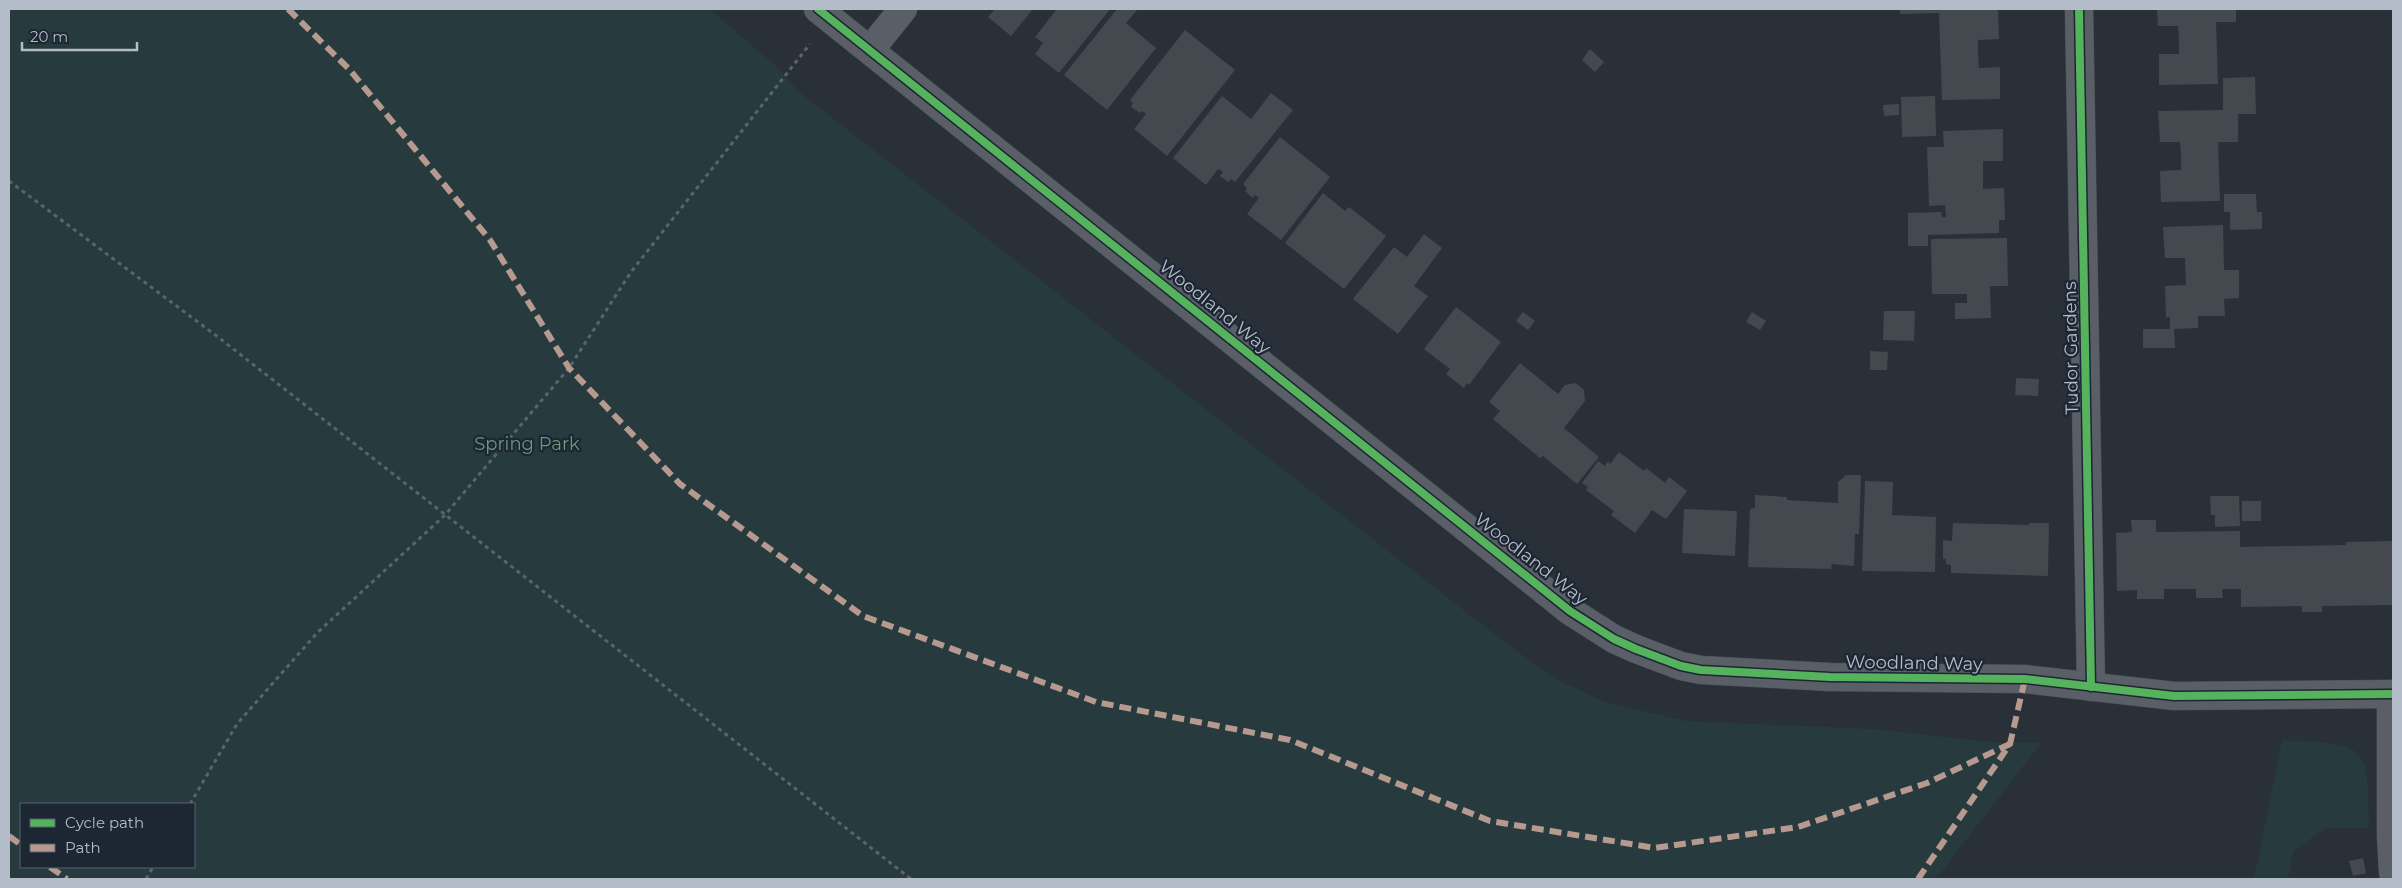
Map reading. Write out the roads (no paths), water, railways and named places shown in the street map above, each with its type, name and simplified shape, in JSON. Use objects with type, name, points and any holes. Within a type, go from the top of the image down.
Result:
[{"type":"street","points":[[870,50],[903,9]]},
{"type":"street","name":"Tudor Gardens","points":[[2079,9],[2092,687]]},
{"type":"street","name":"Woodland Way","points":[[824,14],[1570,611],[1614,640],[1660,659],[1701,670],[1830,677],[2025,679],[2174,696],[2392,694]]},
{"type":"street","points":[[2392,694],[2391,836],[2393,872]]},
{"type":"park label","name":"Spring Park","points":[[527,444]]}]
